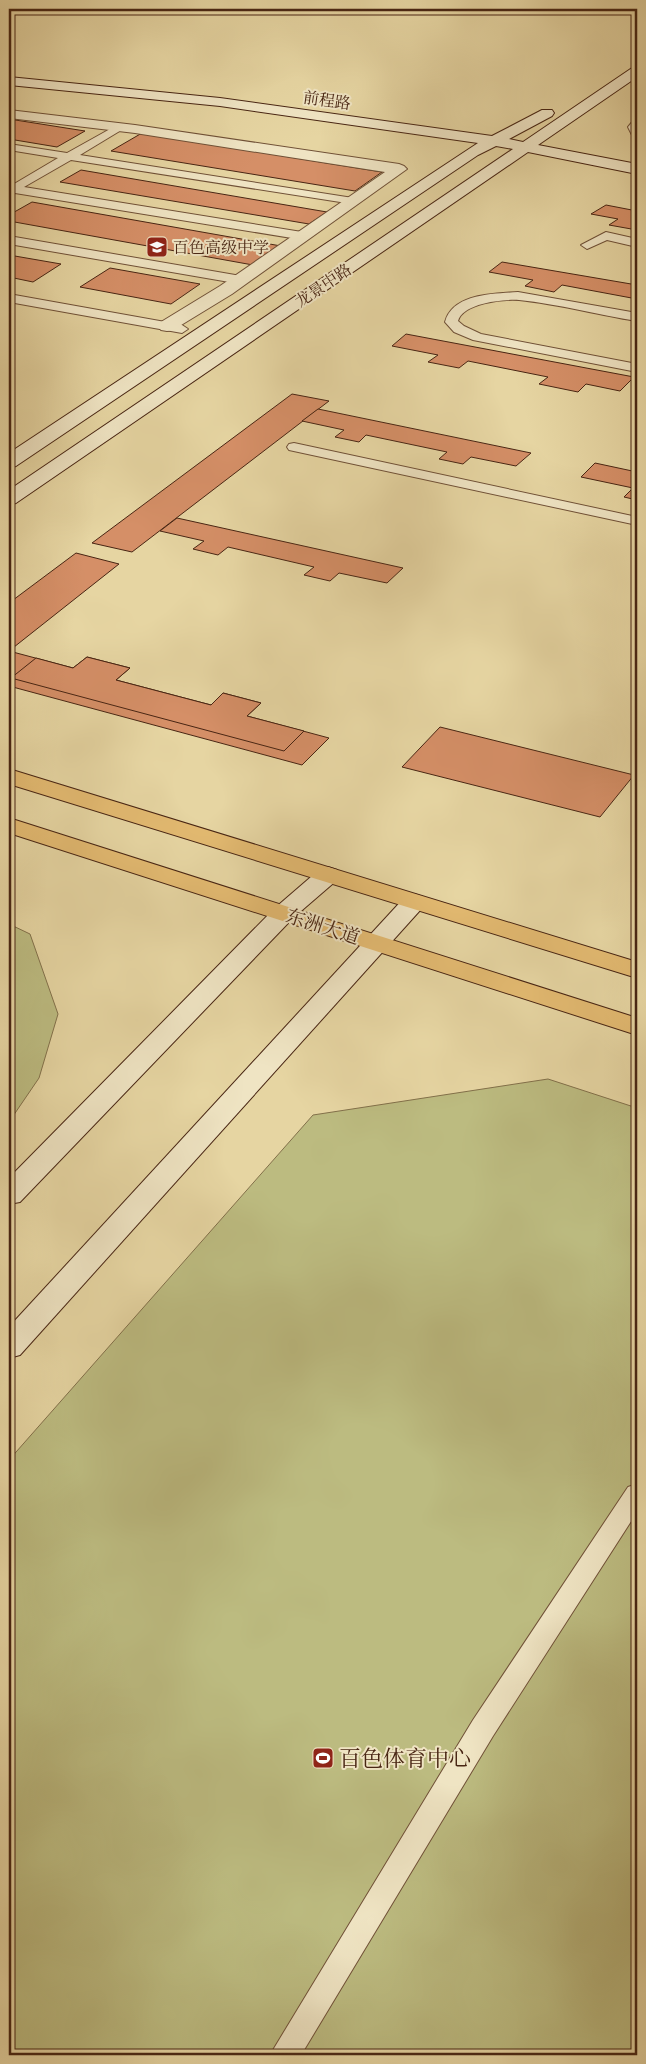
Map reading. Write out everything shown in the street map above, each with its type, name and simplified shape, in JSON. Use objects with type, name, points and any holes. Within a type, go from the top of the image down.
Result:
[{"type":"main road","points":[[9,776],[637,970]]},
{"type":"main road","name":"东洲大道","points":[[9,825],[637,1027]]},
{"type":"street","name":"龙景中路","points":[[9,462],[473,152],[540,117],[637,58]]},
{"type":"street","name":"龙景中路","points":[[9,499],[637,71]]},
{"type":"street","name":"前程路","points":[[9,81],[220,102],[495,142],[637,169]]},
{"type":"street","points":[[9,114],[119,127],[399,169],[174,328]]},
{"type":"street","points":[[425,146],[509,157],[637,182]]},
{"type":"street","points":[[9,1195],[284,913],[328,875]]},
{"type":"street","points":[[9,1347],[414,902]]},
{"type":"lane","points":[[637,123],[633,127],[637,135]]},
{"type":"lane","points":[[11,190],[119,127]]},
{"type":"lane","points":[[9,147],[353,201]]},
{"type":"lane","points":[[11,190],[304,236]]},
{"type":"lane","points":[[587,245],[606,236],[637,243]]},
{"type":"lane","points":[[9,240],[241,280]]},
{"type":"lane","points":[[637,317],[518,296],[475,300],[454,315],[451,322],[478,337],[637,368]]},
{"type":"lane","points":[[9,298],[174,328]]},
{"type":"lane","points":[[294,447],[637,521]]},
{"type":"lane","points":[[285,2055],[483,1728],[637,1494]]},
{"type":"shaded area","points":[[9,924],[30,934],[58,1014],[39,1078],[9,1122]]},
{"type":"shaded area","name":"百色体育中心","points":[[548,1079],[637,1108],[637,2055],[9,2055],[9,1460],[313,1115]]},
{"type":"building","points":[[9,119],[85,131],[57,147],[9,139]]},
{"type":"building","points":[[142,133],[382,172],[355,191],[111,151]]},
{"type":"building","points":[[81,170],[327,212],[309,224],[60,182]]},
{"type":"building","points":[[32,202],[281,246],[253,265],[9,221],[9,215]]},
{"type":"building","points":[[606,205],[637,211],[637,230],[609,225],[618,219],[591,214]]},
{"type":"building","points":[[9,255],[61,264],[33,282],[9,277]]},
{"type":"building","points":[[502,262],[637,285],[637,299],[562,285],[554,292],[525,286],[533,280],[489,272]]},
{"type":"building","points":[[110,268],[200,284],[171,304],[80,287]]},
{"type":"building","points":[[406,334],[634,377],[620,391],[586,384],[578,392],[539,384],[548,377],[468,361],[459,368],[428,362],[438,355],[392,346]]},
{"type":"building","points":[[292,394],[329,401],[132,552],[92,543]]},
{"type":"building","points":[[318,409],[531,453],[516,466],[471,457],[463,464],[439,459],[447,452],[366,435],[359,442],[335,437],[344,430],[302,421]]},
{"type":"building","points":[[595,463],[637,472],[637,500],[624,497],[633,488],[581,477]]},
{"type":"building","points":[[177,518],[403,568],[387,583],[339,573],[330,581],[304,575],[314,567],[228,547],[218,555],[193,549],[204,541],[160,531]]},
{"type":"building","points":[[76,553],[119,564],[9,651],[9,603]]},
{"type":"building","points":[[9,651],[73,668],[87,657],[130,668],[116,680],[211,705],[223,693],[261,703],[247,716],[329,738],[302,765],[9,686]]},
{"type":"building","points":[[87,657],[130,668],[116,680],[211,705],[223,693],[261,703],[247,716],[304,731],[284,751],[11,678],[36,658],[73,668]]},
{"type":"building","points":[[440,727],[634,775],[600,817],[402,767]]},
{"type":"place","name":"百色高级中学","points":[[157,247]]},
{"type":"place","name":"百色体育中心","points":[[323,1758]]}]
